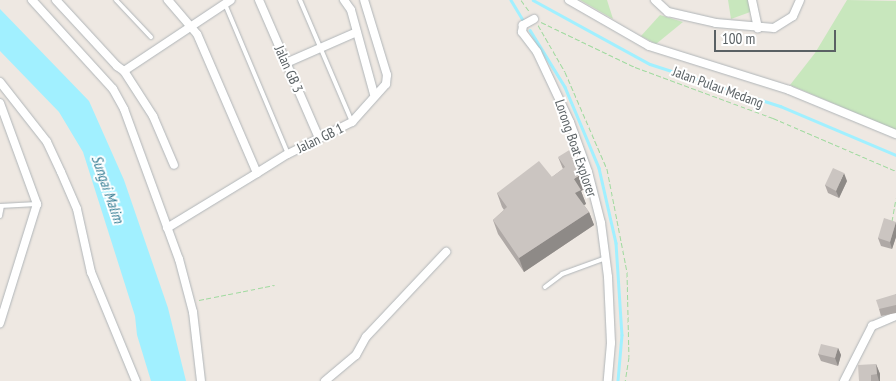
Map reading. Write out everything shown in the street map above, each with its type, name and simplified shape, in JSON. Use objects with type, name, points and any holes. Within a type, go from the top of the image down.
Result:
[{"type":"street","points":[[32,0],[113,89],[136,138],[190,301],[201,381]]},
{"type":"street","points":[[56,0],[117,66],[124,70],[153,116],[174,165]]},
{"type":"street","points":[[168,0],[192,26],[257,173]]},
{"type":"street","name":"Jalan GB 3","points":[[259,0],[319,138]]},
{"type":"street","points":[[344,0],[351,10],[374,94]]},
{"type":"street","name":"Jalan GB 1","points":[[167,228],[288,154],[352,122],[374,94],[386,84],[387,75],[364,0]]},
{"type":"street","points":[[570,0],[649,46],[789,90],[896,134]]},
{"type":"street","points":[[655,0],[668,12],[716,23],[758,28],[774,28],[785,24],[793,16],[800,0]]},
{"type":"street","points":[[752,0],[758,28]]},
{"type":"street","points":[[124,70],[228,2]]},
{"type":"street","name":"Lorong Boat Explorer","points":[[534,19],[523,25],[522,32],[551,80],[576,139],[601,223],[606,258],[611,343],[608,381]]},
{"type":"street","points":[[286,63],[357,32]]},
{"type":"street","points":[[0,82],[47,142],[61,172],[77,209],[91,272],[136,381]]},
{"type":"street","points":[[0,102],[37,204],[0,323]]},
{"type":"street","points":[[324,381],[356,356],[366,337],[446,252]]},
{"type":"street","points":[[844,381],[872,326],[896,316]]},
{"type":"lane","points":[[116,0],[151,37]]},
{"type":"lane","points":[[300,0],[352,122]]},
{"type":"lane","points":[[228,2],[288,154]]},
{"type":"lane","points":[[0,216],[1,206],[37,204]]},
{"type":"lane","points":[[546,287],[562,274],[606,258]]},
{"type":"lane","points":[[0,294],[9,298]]},
{"type":"path","points":[[521,0],[534,19]]},
{"type":"path","name":"Jalan Pulau Medang","points":[[534,19],[635,67],[773,118],[896,171]]},
{"type":"path","points":[[891,227],[896,198]]},
{"type":"path","points":[[190,301],[275,286]]},
{"type":"green space","points":[[580,0],[607,0],[613,19]]},
{"type":"green space","points":[[728,0],[751,0],[753,11],[731,19]]},
{"type":"green space","points":[[847,0],[896,1],[896,130],[790,85],[815,53]]},
{"type":"green space","points":[[660,15],[683,22],[656,44],[641,36]]},
{"type":"water","name":"Sungai Malim","points":[[0,9],[89,101],[124,180],[168,308],[186,381],[151,381],[137,335],[135,316],[83,152],[59,112],[0,51]]},
{"type":"building","points":[[571,149],[581,174],[574,179],[581,190],[575,193],[589,212],[519,258],[493,220],[507,207],[497,193],[539,161],[552,177],[565,167],[558,157]]},
{"type":"building","points":[[833,168],[844,173],[836,191],[825,185]]},
{"type":"building","points":[[884,218],[896,222],[890,242],[878,238]]},
{"type":"building","points":[[896,294],[896,305],[879,309],[876,300]]},
{"type":"building","points":[[821,344],[838,348],[835,358],[818,354]]},
{"type":"building","points":[[876,364],[877,374],[871,375],[871,381],[859,381],[858,365]]},
{"type":"waterway","points":[[511,0],[523,20]]},
{"type":"waterway","points":[[533,0],[650,64],[780,106],[896,155]]},
{"type":"waterway","points":[[530,30],[565,87],[599,168],[616,243],[622,335],[618,381]]}]
